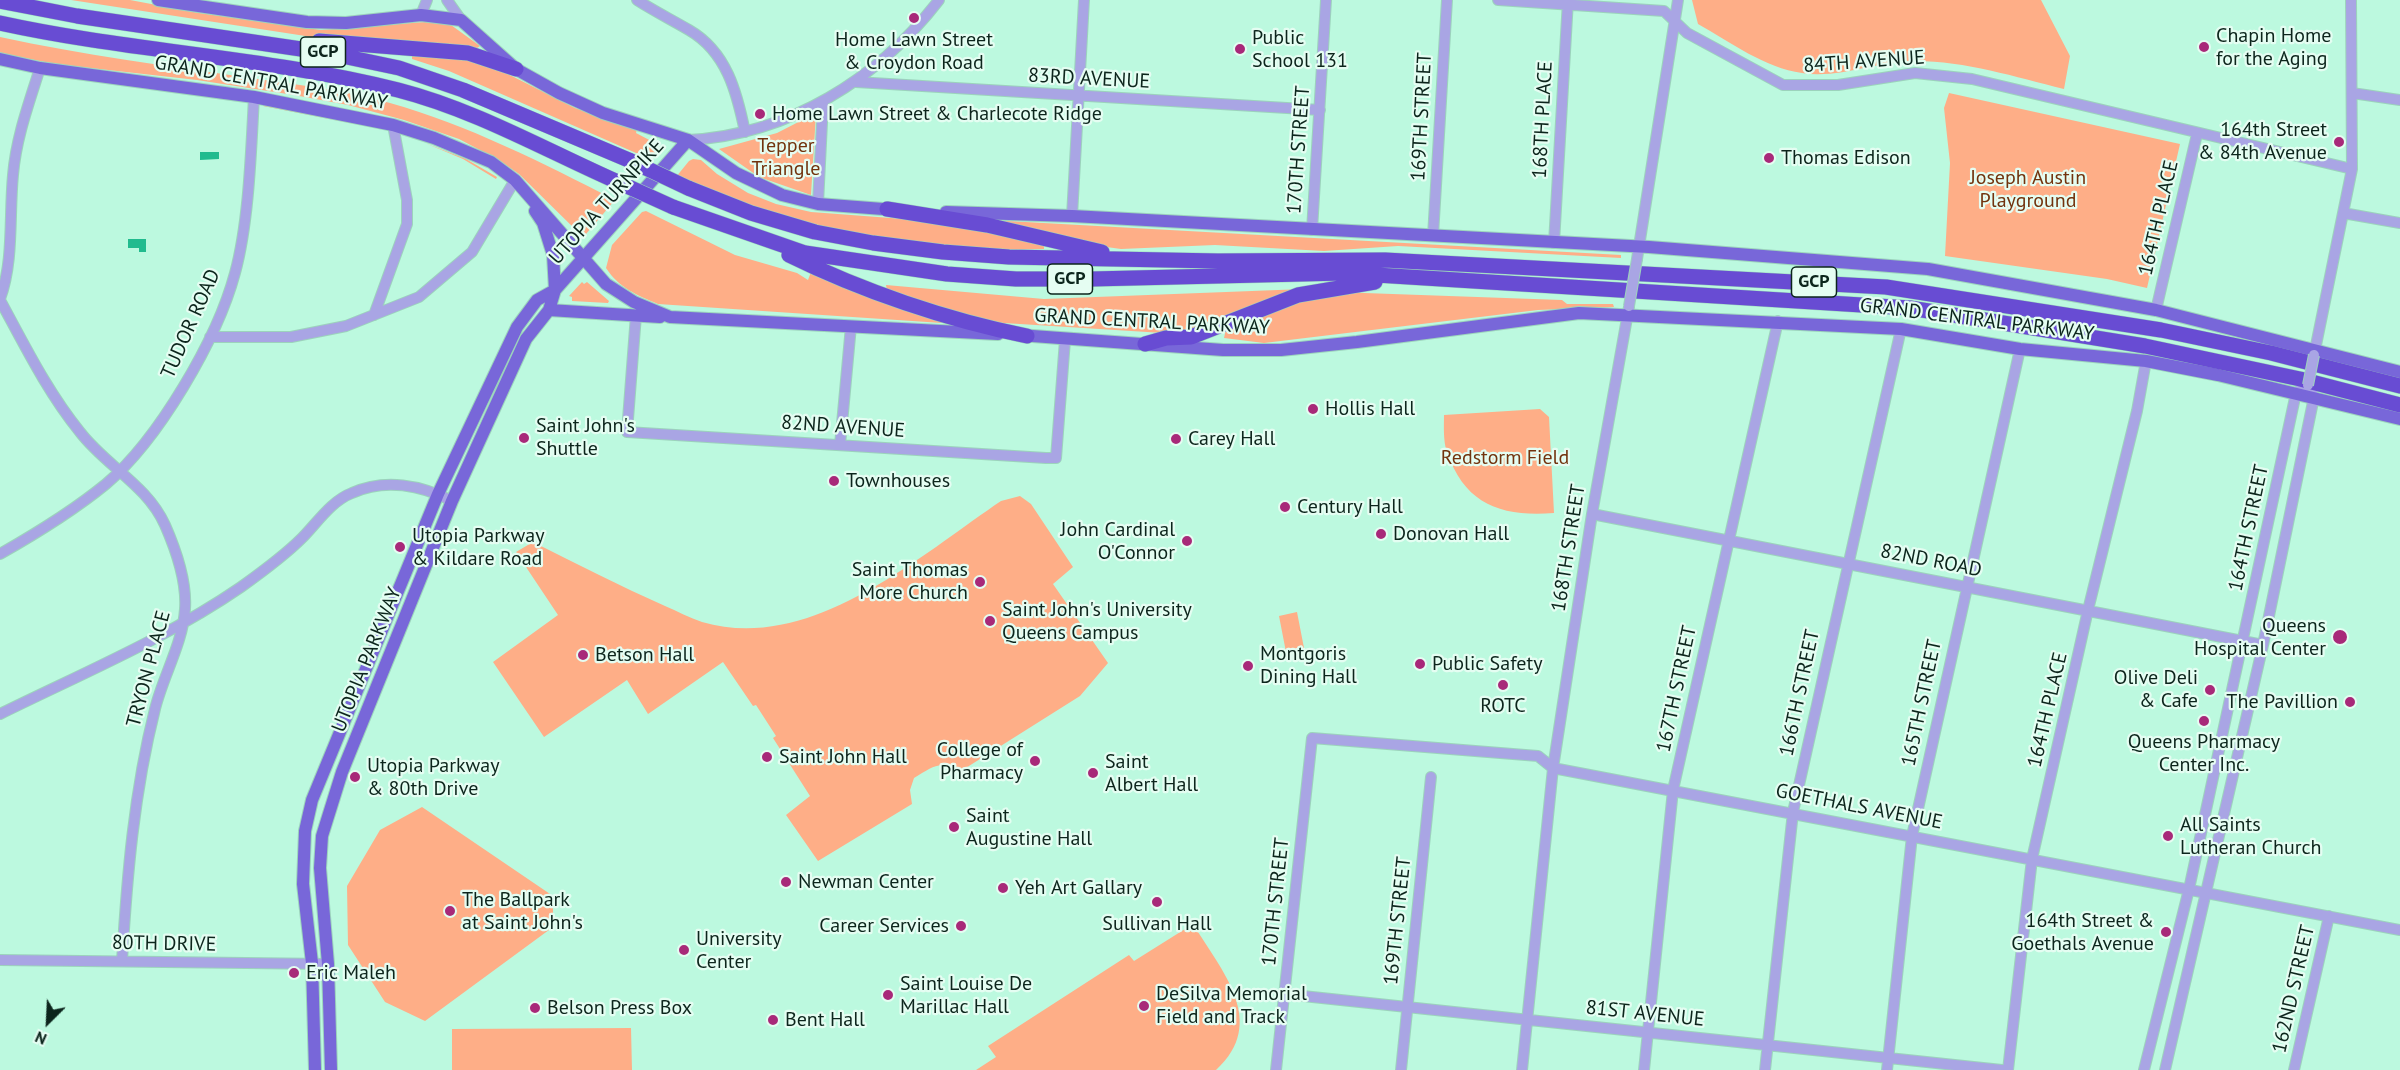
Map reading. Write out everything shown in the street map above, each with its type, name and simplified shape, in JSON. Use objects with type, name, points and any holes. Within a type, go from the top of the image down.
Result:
[{"type":"highway","name":"GRAND CENTRAL PARKWAY","points":[[0,1],[136,25],[328,53],[399,68],[463,90],[751,213],[815,232],[873,243],[1009,257],[1218,261],[1396,260],[1886,286],[2161,330],[2271,353],[2400,386]]},
{"type":"highway","name":"GRAND CENTRAL PARKWAY","points":[[0,23],[134,47],[337,76],[401,91],[481,120],[673,207],[805,253],[946,274],[1016,279],[1344,273],[1402,279],[1910,308],[2145,346],[2300,379],[2400,405]]},
{"type":"highway","points":[[136,25],[297,38],[342,45],[438,49],[468,53],[516,69]]},
{"type":"highway","points":[[887,209],[987,225],[1134,258]]},
{"type":"highway","points":[[743,233],[819,270],[982,327],[1027,336]]},
{"type":"highway","points":[[1145,344],[1166,338],[1191,337],[1298,295],[1402,279]]},
{"type":"main road","points":[[158,0],[307,22],[346,23],[421,15],[461,20]]},
{"type":"main road","name":"GRAND CENTRAL PARKWAY","points":[[461,20],[516,69],[603,113],[688,140],[736,173],[782,195],[818,204],[1554,243],[1637,253],[1928,269],[2156,310],[2400,372]]},
{"type":"main road","name":"GRAND CENTRAL PARKWAY","points":[[0,59],[40,68],[254,97],[393,125],[434,138],[491,162],[514,180],[606,284],[634,302],[670,317],[1027,336],[1223,350],[1281,350],[1579,313],[1628,312],[1901,329],[2020,349],[2146,361],[2314,397],[2400,419]]},
{"type":"main road","name":"UTOPIA TURNPIKE","points":[[555,290],[688,140]]},
{"type":"main road","points":[[514,180],[543,224],[553,255],[555,290]]},
{"type":"main road","name":"UTOPIA PARKWAY","points":[[331,1070],[328,963],[320,868],[322,836],[329,806],[452,501],[526,339],[549,310],[555,290]]},
{"type":"main road","name":"UTOPIA PARKWAY","points":[[315,1070],[312,963],[303,884],[305,831],[312,800],[438,494],[517,327],[537,300],[555,290]]},
{"type":"main road","points":[[549,310],[670,317]]},
{"type":"street","points":[[421,15],[428,0]]},
{"type":"street","points":[[447,0],[461,20]]},
{"type":"street","points":[[637,0],[690,30],[713,50],[723,63],[735,88],[745,132]]},
{"type":"street","points":[[688,140],[745,132],[784,120],[823,102],[856,82],[906,38],[939,0]]},
{"type":"street","points":[[1072,216],[1084,0]]},
{"type":"street","name":"170TH STREET","points":[[1312,230],[1326,0]]},
{"type":"street","name":"169TH STREET","points":[[1433,236],[1447,0]]},
{"type":"street","name":"84TH AVENUE","points":[[1498,0],[1568,2],[1664,11],[1687,33],[1782,85],[1838,85],[1915,73],[1972,79],[2352,169]]},
{"type":"street","name":"168TH STREET","points":[[1522,1070],[1552,768],[1678,0]]},
{"type":"street","points":[[2314,397],[2308,386],[2352,169],[2351,0]]},
{"type":"street","name":"168TH PLACE","points":[[1554,243],[1568,2]]},
{"type":"street","points":[[0,299],[8,265],[9,216],[18,142],[40,68]]},
{"type":"street","name":"83RD AVENUE","points":[[856,82],[1320,110]]},
{"type":"street","points":[[2352,93],[2400,100]]},
{"type":"street","name":"TUDOR ROAD","points":[[0,554],[49,527],[107,483],[177,399],[210,337],[235,273],[250,164],[254,97]]},
{"type":"street","points":[[818,204],[823,102]]},
{"type":"street","points":[[374,315],[406,224],[407,200],[393,125]]},
{"type":"street","name":"164TH PLACE","points":[[2156,310],[2197,134]]},
{"type":"street","points":[[210,337],[291,337],[346,326],[419,297],[464,262],[514,180]]},
{"type":"street","points":[[2343,213],[2400,223]]},
{"type":"street","name":"TRYON PLACE","points":[[0,299],[43,383],[80,433],[142,490],[165,524],[181,568],[185,605],[182,623],[155,708],[131,827],[122,961]]},
{"type":"street","name":"82ND AVENUE","points":[[636,315],[627,432],[1056,458],[1065,340]]},
{"type":"street","name":"167TH STREET","points":[[1644,1070],[1673,790],[1778,321]]},
{"type":"street","points":[[840,445],[851,326]]},
{"type":"street","name":"166TH STREET","points":[[1765,1070],[1792,812],[1901,329]]},
{"type":"street","name":"165TH STREET","points":[[1887,1070],[1912,836],[2020,349]]},
{"type":"street","name":"164TH PLACE","points":[[2008,1070],[2032,859],[2088,610],[2137,411],[2146,361]]},
{"type":"street","points":[[2296,393],[2308,386]]},
{"type":"street","name":"164TH STREET","points":[[2144,1070],[2189,889],[2296,393]]},
{"type":"street","name":"164TH STREET","points":[[2165,1070],[2263,645],[2314,397]]},
{"type":"street","points":[[0,714],[182,623],[269,566],[301,540],[331,507],[350,493],[375,485],[412,486],[452,501]]},
{"type":"street","name":"82ND ROAD","points":[[1592,514],[2263,645]]},
{"type":"street","name":"170TH STREET","points":[[1276,1070],[1312,738]]},
{"type":"street","name":"GOETHALS AVENUE","points":[[1312,738],[1538,756],[1552,768],[1792,812],[2400,930]]},
{"type":"street","name":"169TH STREET","points":[[1401,1070],[1431,777]]},
{"type":"street","name":"162ND STREET","points":[[2294,1070],[2329,916]]},
{"type":"street","name":"80TH DRIVE","points":[[0,960],[328,963]]},
{"type":"street","name":"81ST AVENUE","points":[[1284,994],[2002,1070]]},
{"type":"green space","points":[[71,0],[130,0],[199,13],[321,30],[425,22],[451,25],[480,46],[474,50],[312,37]]},
{"type":"green space","points":[[1692,0],[2041,0],[2070,56],[2064,89],[1990,71],[1934,62],[1901,62],[1830,74],[1788,70],[1761,60],[1698,24]]},
{"type":"green space","points":[[0,37],[94,55],[321,88],[373,98],[448,122],[533,159],[615,200],[586,234],[580,234],[519,174],[497,159],[459,139],[404,120],[348,105],[294,95],[197,80],[55,64],[0,53]]},
{"type":"green space","points":[[412,51],[450,54],[502,71],[575,108],[637,129],[636,133],[655,143],[658,150],[652,160],[449,71],[412,59]]},
{"type":"green space","name":"Joseph Austin Playground","points":[[1949,93],[2180,144],[2147,288],[2107,279],[1945,256],[1950,163],[1944,108]]},
{"type":"green space","points":[[264,105],[376,128],[263,106]]},
{"type":"green space","name":"Tepper Triangle","points":[[816,113],[811,195],[759,177],[719,149],[777,133]]},
{"type":"green space","points":[[425,143],[466,159],[497,177],[496,179],[463,159]]},
{"type":"green space","points":[[693,159],[701,160],[717,174],[748,193],[776,204],[811,212],[944,222],[1044,245],[1044,249],[940,246],[871,238],[802,224],[746,207],[676,177]]},
{"type":"green space","points":[[646,211],[735,255],[797,273],[808,280],[811,272],[957,324],[658,304],[623,286],[606,268],[612,245],[642,212]]},
{"type":"green space","points":[[971,219],[1621,255],[1621,258],[1398,246],[1324,251],[1215,245],[1121,249],[1085,244]]},
{"type":"green space","points":[[582,282],[584,284],[587,282],[609,301],[608,303],[572,301],[572,297],[569,296]]},
{"type":"green space","points":[[886,285],[1044,299],[1304,289],[1192,332],[1163,333],[988,322],[887,290]]},
{"type":"green space","points":[[1336,292],[1562,300],[1567,304],[1613,304],[1614,307],[1538,310],[1264,343],[1224,338],[1226,329],[1288,302]]},
{"type":"green space","name":"Redstorm Field","points":[[1540,409],[1549,417],[1554,513],[1518,513],[1488,504],[1475,496],[1455,470],[1446,448],[1444,415]]},
{"type":"green space","points":[[1020,496],[1031,504],[1073,567],[1053,584],[1108,663],[1080,696],[961,771],[942,765],[914,778],[910,790],[912,804],[818,861],[786,815],[810,796],[773,738],[776,736],[756,705],[753,706],[723,662],[648,714],[627,680],[544,737],[493,662],[558,615],[516,552],[533,542],[693,619],[742,628],[783,624],[822,613],[898,572],[1001,501]]},
{"type":"green space","points":[[1297,612],[1304,648],[1286,652],[1279,616]]},
{"type":"green space","name":"The Ballpark at Saint John's","points":[[422,807],[553,896],[553,927],[425,1021],[385,1002],[348,945],[347,886],[380,830]]},
{"type":"green space","name":"DeSilva Memorial Field and Track","points":[[1193,924],[1227,978],[1235,996],[1239,1015],[1239,1033],[1231,1052],[1216,1070],[976,1070],[996,1057],[988,1046],[1129,955],[1134,961]]},
{"type":"green space","points":[[631,1028],[632,1070],[452,1070],[452,1029]]},
{"type":"shaded area","points":[[200,152],[219,152],[219,159],[200,160]]},
{"type":"shaded area","points":[[128,239],[146,239],[146,252],[139,252],[139,248],[128,248]]},
{"type":"place","name":"Home Lawn Street & Croydon Road","points":[[914,18]]},
{"type":"place","name":"Chapin Home for the Aging","points":[[2204,47]]},
{"type":"place","name":"Public School 131","points":[[1240,49]]},
{"type":"place","name":"Home Lawn Street & Charlecote Ridge","points":[[760,114]]},
{"type":"place","name":"164th Street & 84th Avenue","points":[[2339,142]]},
{"type":"place","name":"Thomas Edison","points":[[1769,158]]},
{"type":"place","name":"Hollis Hall","points":[[1313,409]]},
{"type":"place","name":"Saint John's Shuttle","points":[[524,438]]},
{"type":"place","name":"Carey Hall","points":[[1176,439]]},
{"type":"place","name":"Townhouses","points":[[834,481]]},
{"type":"place","name":"Century Hall","points":[[1285,507]]},
{"type":"place","name":"Donovan Hall","points":[[1381,534]]},
{"type":"place","name":"John Cardinal O'Connor","points":[[1187,541]]},
{"type":"place","name":"Utopia Parkway & Kildare Road","points":[[400,547]]},
{"type":"place","name":"Saint Thomas More Church","points":[[980,582]]},
{"type":"place","name":"Saint John's University Queens Campus","points":[[990,621]]},
{"type":"place","name":"Queens Hospital Center","points":[[2340,637]]},
{"type":"place","name":"Betson Hall","points":[[583,655]]},
{"type":"place","name":"Public Safety","points":[[1420,664]]},
{"type":"place","name":"Montgoris Dining Hall","points":[[1248,666]]},
{"type":"place","name":"ROTC","points":[[1503,685]]},
{"type":"place","name":"Olive Deli & Cafe","points":[[2210,690]]},
{"type":"place","name":"The Pavillion","points":[[2350,702]]},
{"type":"place","name":"Queens Pharmacy Center Inc.","points":[[2204,721]]},
{"type":"place","name":"Saint John Hall","points":[[767,757]]},
{"type":"place","name":"College of Pharmacy","points":[[1035,761]]},
{"type":"place","name":"Saint Albert Hall","points":[[1093,773]]},
{"type":"place","name":"Utopia Parkway & 80th Drive","points":[[355,777]]},
{"type":"place","name":"Saint Augustine Hall","points":[[954,827]]},
{"type":"place","name":"All Saints Lutheran Church","points":[[2168,836]]},
{"type":"place","name":"Newman Center","points":[[786,882]]},
{"type":"place","name":"Yeh Art Gallary","points":[[1003,888]]},
{"type":"place","name":"Sullivan Hall","points":[[1157,902]]},
{"type":"place","name":"The Ballpark at Saint John's","points":[[450,911]]},
{"type":"place","name":"Career Services","points":[[961,926]]},
{"type":"place","name":"164th Street & Goethals Avenue","points":[[2166,932]]},
{"type":"place","name":"University Center","points":[[684,950]]},
{"type":"place","name":"Eric Maleh","points":[[294,973]]},
{"type":"place","name":"Saint Louise De Marillac Hall","points":[[888,995]]},
{"type":"place","name":"DeSilva Memorial Field and Track","points":[[1144,1006]]},
{"type":"place","name":"Belson Press Box","points":[[535,1008]]},
{"type":"place","name":"Bent Hall","points":[[773,1020]]}]
